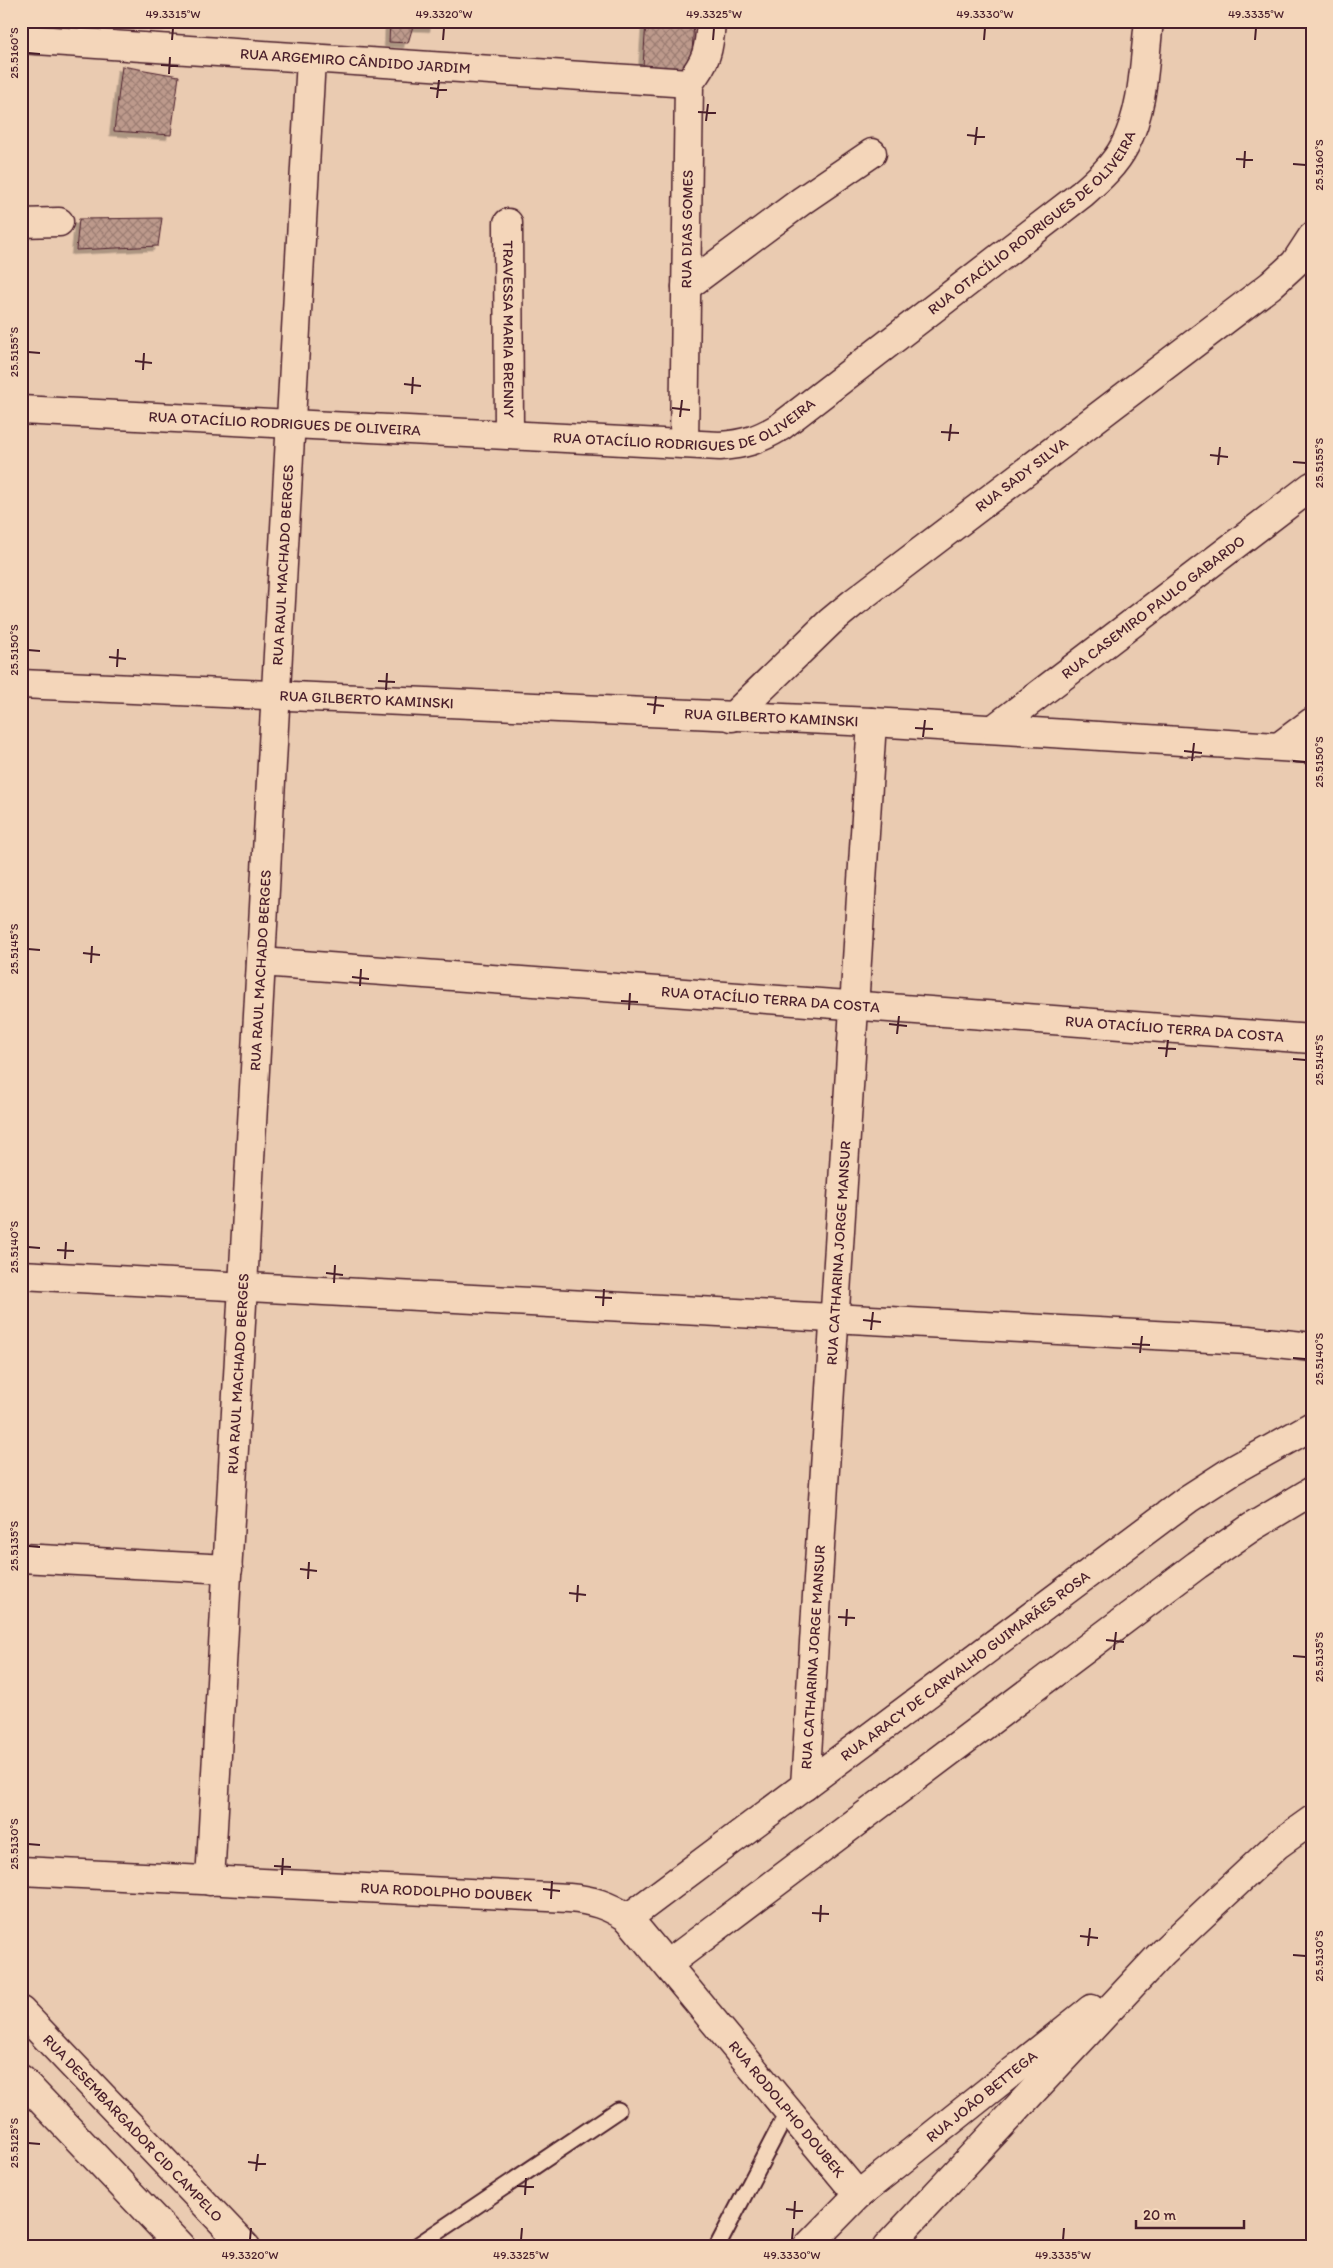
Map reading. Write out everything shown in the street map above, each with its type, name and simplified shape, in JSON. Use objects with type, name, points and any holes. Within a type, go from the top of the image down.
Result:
[{"type":"street","points":[[689,84],[703,65],[709,46],[711,21]]},
{"type":"street","name":"RUA OTACÍLIO RODRIGUES DE OLIVEIRA","points":[[21,410],[720,446],[743,444],[763,437],[780,427],[1082,194],[1106,172],[1124,146],[1135,118],[1141,90],[1149,21]]},
{"type":"street","name":"RUA ARGEMIRO CÂNDIDO JARDIM","points":[[21,39],[689,84]]},
{"type":"street","name":"RUA RAUL MACHADO BERGES","points":[[210,1881],[311,59]]},
{"type":"street","name":"RUA DIAS GOMES","points":[[684,444],[689,84]]},
{"type":"street","points":[[686,287],[787,212],[872,153]]},
{"type":"street","points":[[21,223],[59,222]]},
{"type":"street","name":"TRAVESSA MARIA BRENNY","points":[[508,223],[509,434]]},
{"type":"street","name":"RUA SADY SILVA","points":[[732,716],[830,622],[853,603],[1271,285],[1295,262],[1312,237]]},
{"type":"street","name":"RUA CASEMIRO PAULO GABARDO","points":[[995,728],[1312,486]]},
{"type":"street","name":"RUA GILBERTO KAMINSKI","points":[[21,684],[995,728],[1312,749]]},
{"type":"street","name":"RUA CATHARINA JORGE MANSUR","points":[[805,1786],[872,722]]},
{"type":"street","points":[[1280,746],[1312,722]]},
{"type":"street","name":"RUA OTACÍLIO TERRA DA COSTA","points":[[261,962],[1312,1039]]},
{"type":"street","points":[[21,1275],[1248,1340],[1312,1347]]},
{"type":"street","name":"RUA ARACY DE CARVALHO GUIMARÃES ROSA","points":[[628,1918],[1188,1499],[1233,1470],[1312,1426]]},
{"type":"street","points":[[668,1964],[1196,1565],[1252,1527],[1312,1491]]},
{"type":"street","points":[[21,1558],[228,1568]]},
{"type":"street","name":"RUA JOÃO BETTEGA","points":[[887,2247],[1163,1952],[1277,1845],[1312,1820]]},
{"type":"street","name":"RUA RODOLPHO DOUBEK","points":[[21,1871],[591,1900],[610,1906],[628,1918],[668,1964],[858,2195]]},
{"type":"street","name":"RUA JOÃO BETTEGA","points":[[807,2247],[831,2220],[858,2195],[1163,1952]]},
{"type":"street","name":"RUA DESEMBARGADOR CID CAMPELO","points":[[21,2011],[246,2247]]},
{"type":"street","points":[[21,2079],[181,2247]]},
{"type":"lane","points":[[416,2247],[618,2110]]},
{"type":"lane","points":[[717,2247],[788,2111]]},
{"type":"building","points":[[390,21],[435,21],[434,27],[413,26],[408,43],[389,42]]},
{"type":"building","points":[[646,21],[694,21],[691,70],[643,66]]},
{"type":"building","points":[[122,66],[179,76],[171,135],[114,131]]},
{"type":"building","points":[[162,218],[158,246],[76,250],[79,219]]}]
